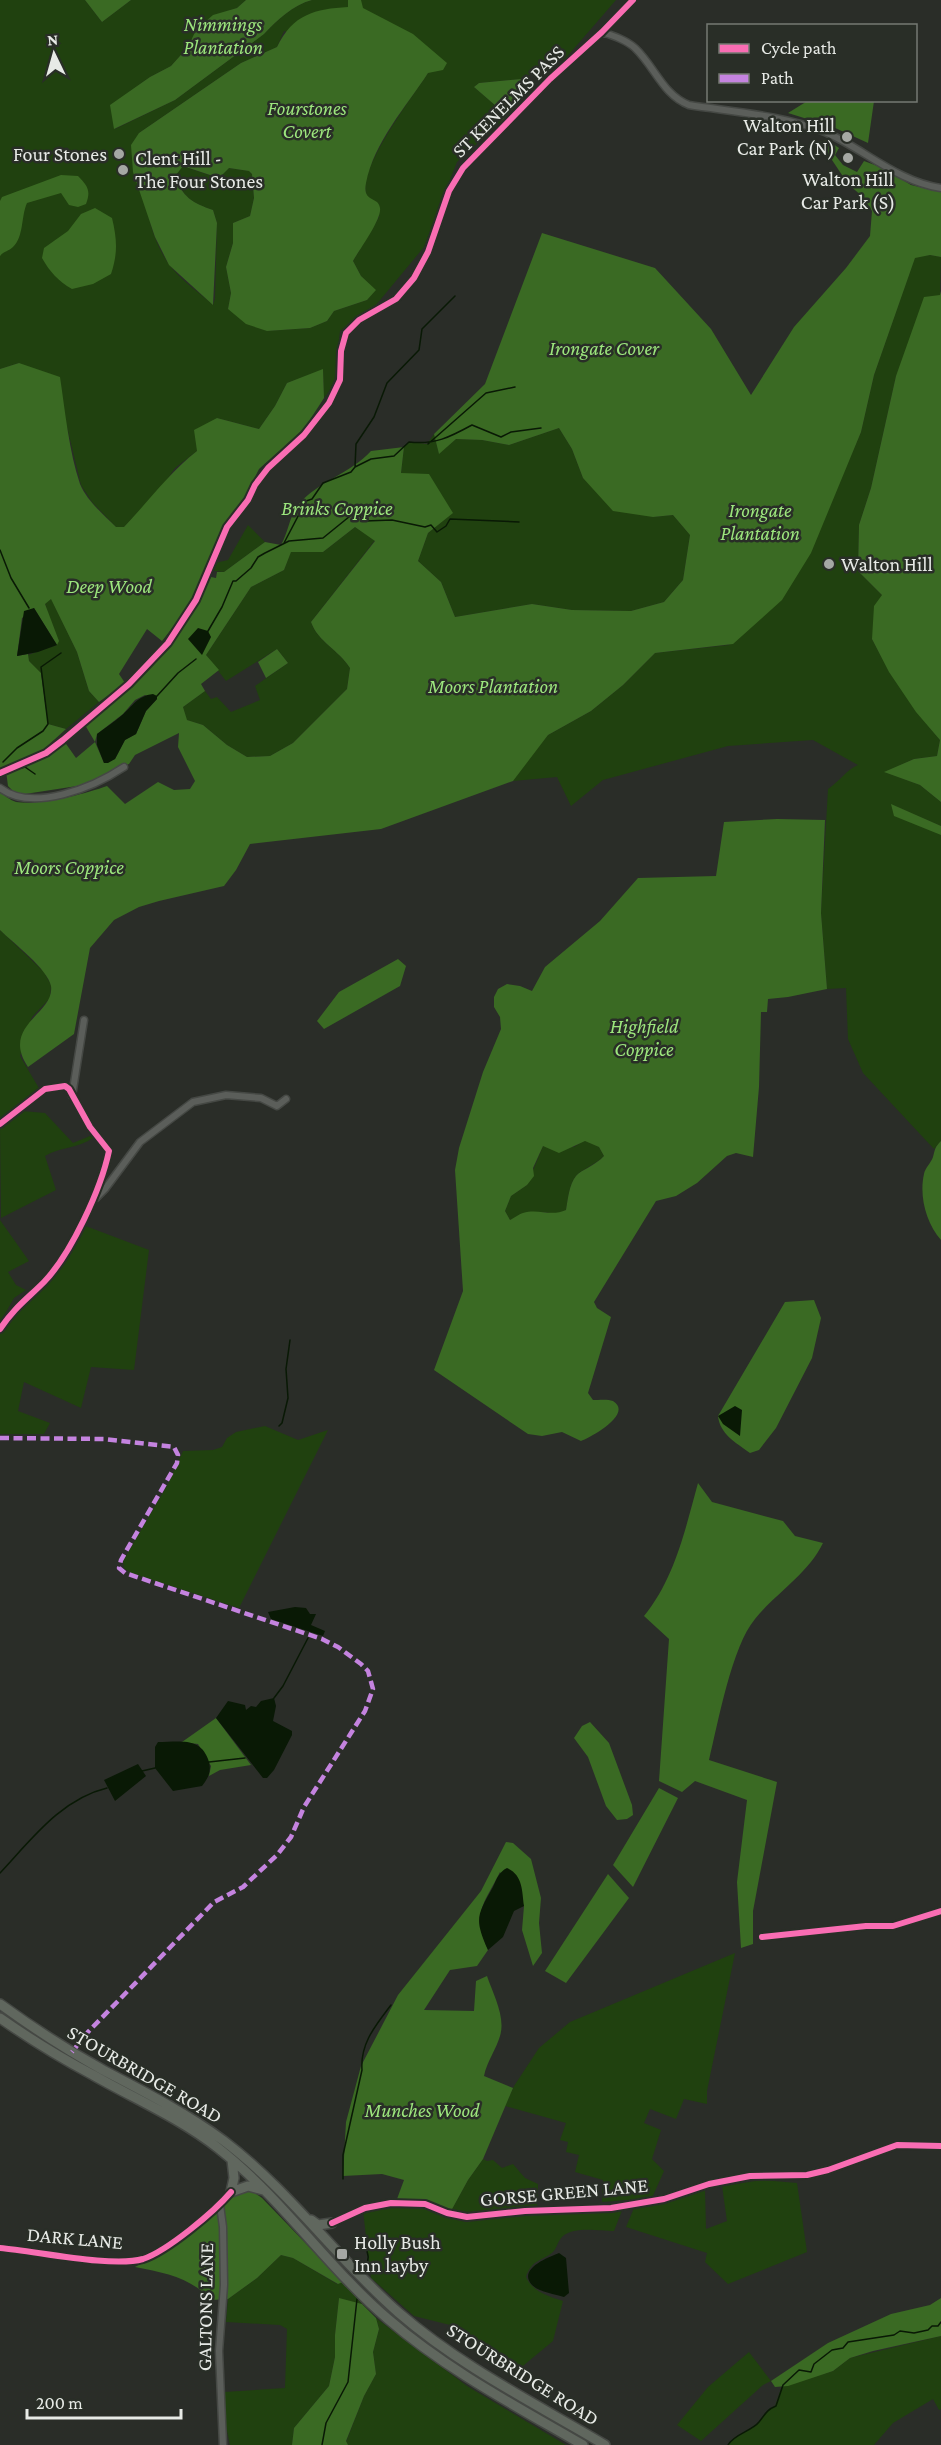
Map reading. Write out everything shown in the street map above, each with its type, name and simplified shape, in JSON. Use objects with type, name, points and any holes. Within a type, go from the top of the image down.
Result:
[{"type":"highway","name":"STOURBRIDGE ROAD","points":[[0,2004],[53,2041],[167,2103],[206,2128],[262,2172],[329,2245],[414,2326],[462,2359],[605,2445]]},
{"type":"highway","name":"STOURBRIDGE ROAD","points":[[0,2018],[93,2075],[192,2129],[268,2192],[343,2275],[409,2336],[460,2372],[583,2445]]},
{"type":"highway","points":[[231,2192],[234,2178],[232,2160]]},
{"type":"highway","points":[[231,2192],[248,2186],[268,2192]]},
{"type":"highway","points":[[303,2215],[318,2225],[332,2223],[329,2245]]},
{"type":"street","name":"ST KENELMS PASS","points":[[0,773],[46,753],[63,740],[129,684],[168,643],[196,600],[227,527],[248,500],[255,485],[268,468],[304,435],[329,403],[340,380],[341,351],[346,333],[359,320],[396,299],[414,278],[428,252],[449,191],[463,168],[550,79],[602,32],[633,0]]},
{"type":"street","points":[[602,32],[622,39],[636,49],[669,93],[680,102],[803,124],[826,133],[916,181],[941,188]]},
{"type":"street","points":[[0,788],[17,798],[28,799],[72,793],[124,767]]},
{"type":"street","points":[[72,1097],[84,1020]]},
{"type":"street","points":[[0,1124],[45,1089],[65,1086],[90,1127],[109,1151],[95,1198],[54,1269],[44,1282],[20,1302],[0,1329]]},
{"type":"street","points":[[95,1198],[105,1189],[140,1142],[194,1102],[226,1095],[261,1098],[278,1106],[286,1099]]},
{"type":"street","points":[[762,1936],[866,1926],[893,1926],[941,1911]]},
{"type":"street","name":"GORSE GREEN LANE","points":[[332,2223],[365,2208],[391,2203],[425,2204],[447,2213],[467,2217],[525,2211],[611,2208],[664,2199],[710,2184],[750,2176],[807,2175],[828,2170],[897,2145],[941,2146]]},
{"type":"street","name":"DARK LANE","points":[[0,2248],[89,2259],[119,2261],[142,2259],[164,2248],[220,2205],[231,2192]]},
{"type":"street","name":"GALTONS LANE","points":[[220,2205],[223,2227],[224,2285],[219,2351],[223,2445]]},
{"type":"green space","points":[[0,0],[85,0],[102,22],[131,0],[246,0],[237,8],[213,16],[196,31],[188,47],[171,66],[150,77],[111,105],[115,129],[175,100],[264,34],[274,23],[298,5],[312,0],[616,0],[565,59],[521,79],[479,83],[474,87],[496,106],[501,122],[457,162],[424,247],[376,305],[340,331],[336,375],[324,398],[323,370],[287,383],[259,429],[217,418],[197,451],[175,468],[160,490],[124,527],[116,527],[92,502],[81,485],[67,427],[19,363],[0,369]],"holes":[[[284,31],[428,73],[389,132],[366,181],[367,196],[379,217],[353,261],[361,276],[375,290],[367,300],[334,311],[327,321],[310,328],[267,331],[228,309],[231,293],[226,267],[233,243],[233,223],[250,216],[254,198],[252,174],[249,171],[229,168],[218,178],[182,166],[176,175],[185,194],[199,205],[213,210],[217,223],[213,305],[183,280],[168,263],[159,248],[149,216],[139,133],[241,63],[277,47]]]},
{"type":"green space","points":[[85,0],[131,0],[102,22]]},
{"type":"green space","name":"Nimmings Plantation","points":[[246,0],[312,0],[298,5],[274,23],[264,34],[175,100],[114,129],[110,105],[150,77],[171,66],[188,47],[196,30],[213,15],[237,8]]},
{"type":"green space","name":"Fourstones Covert","points":[[348,0],[361,0],[363,8],[413,34],[447,63],[443,70],[428,73],[383,139],[370,168],[366,194],[379,204],[380,213],[353,261],[361,276],[376,290],[367,300],[334,311],[327,321],[310,328],[267,331],[246,324],[228,309],[231,293],[226,267],[233,243],[233,223],[250,216],[254,198],[252,174],[249,171],[229,168],[219,178],[183,166],[176,175],[185,194],[199,205],[213,210],[217,223],[213,305],[169,265],[155,237],[133,172],[131,145],[139,133],[241,63],[277,47],[290,27],[298,20],[325,9],[348,7]]},
{"type":"green space","points":[[521,79],[532,89],[501,122],[496,106],[474,87],[479,83]]},
{"type":"green space","points":[[806,102],[874,102],[868,143],[833,127],[788,113]]},
{"type":"green space","points":[[827,140],[839,148],[835,155],[843,165],[857,172],[864,161],[883,168],[911,185],[941,192],[941,257],[930,255],[915,258],[874,375],[861,432],[811,553],[782,600],[733,644],[655,653],[623,685],[591,711],[548,735],[513,781],[381,829],[250,844],[224,886],[139,907],[114,920],[90,948],[74,1034],[28,1067],[21,1053],[20,1041],[30,1021],[45,1005],[50,996],[51,986],[37,964],[0,930],[0,792],[16,802],[26,803],[75,796],[107,786],[125,804],[158,782],[174,790],[190,789],[195,781],[178,747],[179,733],[135,755],[129,764],[119,767],[111,774],[77,786],[25,794],[15,793],[8,786],[6,771],[41,760],[64,741],[76,758],[95,742],[85,725],[140,677],[176,637],[211,577],[216,578],[217,572],[224,572],[265,542],[281,545],[298,505],[315,490],[363,459],[371,451],[404,447],[401,473],[429,474],[453,513],[428,533],[418,561],[441,582],[455,617],[532,604],[572,610],[631,611],[664,602],[683,580],[690,535],[673,515],[653,517],[613,511],[583,478],[572,449],[559,428],[509,445],[482,440],[456,439],[439,454],[434,434],[485,384],[542,233],[655,268],[711,329],[751,395],[794,327],[846,268],[870,236],[872,211],[863,197],[848,184],[820,142]],"holes":[[[355,527],[375,541],[311,622],[318,635],[350,668],[347,689],[293,743],[270,756],[247,757],[227,745],[203,725],[187,720],[183,707],[205,691],[201,684],[219,670],[206,655],[251,587],[284,570],[291,552],[323,552]],[[145,695],[157,699],[146,711],[136,734],[125,740],[115,759],[104,763],[95,742],[97,734],[123,714],[135,700]]]},
{"type":"green space","points":[[61,175],[78,176],[88,192],[86,204],[78,207],[69,205],[61,193],[27,203],[17,243],[0,256],[0,201],[2,197]]},
{"type":"green space","points":[[95,208],[112,218],[116,246],[111,274],[93,284],[72,289],[48,268],[42,258],[44,248],[68,231],[81,214]]},
{"type":"green space","points":[[930,255],[941,257],[940,295],[896,376],[871,488],[859,525],[858,571],[882,595],[872,639],[903,691],[940,740],[937,756],[914,759],[885,772],[920,785],[941,802],[941,826],[892,805],[941,835],[941,1141],[934,1149],[863,1073],[848,1039],[846,988],[827,989],[821,913],[828,789],[850,769],[858,765],[813,740],[728,746],[603,780],[571,806],[557,777],[513,781],[548,735],[591,711],[623,685],[655,653],[729,645],[836,490],[861,432],[874,375],[915,257]]},
{"type":"green space","name":"Irongate Plantation","points":[[941,291],[941,802],[920,785],[884,772],[914,759],[937,756],[940,740],[916,712],[889,672],[872,639],[874,606],[882,595],[858,571],[859,525],[871,488],[896,376],[924,297],[940,295]]},
{"type":"green space","name":"Deep Wood","points":[[19,363],[60,377],[70,445],[80,484],[91,502],[116,527],[124,527],[168,478],[197,451],[194,430],[217,418],[259,429],[287,383],[323,369],[324,398],[304,429],[259,469],[244,499],[219,537],[197,592],[184,613],[162,641],[147,629],[119,674],[125,683],[99,702],[89,691],[77,652],[51,599],[45,604],[59,641],[57,645],[34,608],[22,618],[17,656],[28,654],[29,661],[41,673],[48,724],[66,729],[44,749],[0,769],[0,369]]},
{"type":"green space","points":[[559,428],[572,449],[583,478],[653,517],[673,515],[690,535],[683,580],[664,602],[631,611],[572,610],[532,604],[455,617],[441,582],[418,561],[428,533],[452,513],[401,473],[404,447],[409,442],[427,444],[434,434],[439,453],[456,439],[482,440],[509,445]]},
{"type":"green space","points":[[248,525],[265,542],[224,572],[214,571],[215,563],[228,560]]},
{"type":"green space","points":[[355,527],[375,540],[311,622],[318,635],[350,668],[347,689],[293,743],[270,756],[247,757],[227,745],[203,725],[186,720],[183,707],[205,691],[211,699],[217,697],[231,712],[260,700],[255,686],[288,663],[277,649],[226,681],[206,655],[251,587],[284,570],[291,551],[323,552]]},
{"type":"green space","points":[[51,598],[77,652],[89,691],[99,702],[66,729],[48,724],[42,675],[29,661],[28,655],[57,645],[45,603]]},
{"type":"green space","points":[[277,649],[288,663],[266,678],[258,662]]},
{"type":"green space","points":[[891,804],[941,826],[941,835],[894,816]]},
{"type":"green space","name":"Highfield Coppice","points":[[777,819],[825,820],[821,913],[827,989],[768,999],[767,1012],[761,1012],[759,1087],[753,1157],[736,1153],[727,1156],[697,1183],[676,1196],[656,1201],[594,1302],[597,1308],[611,1317],[588,1393],[593,1400],[613,1401],[618,1406],[614,1419],[601,1430],[581,1441],[562,1432],[542,1436],[528,1434],[434,1370],[463,1291],[455,1170],[459,1148],[483,1072],[501,1029],[500,1017],[494,1007],[494,997],[498,989],[507,984],[532,991],[545,967],[600,921],[638,878],[716,876],[724,822]],"holes":[[[585,1141],[599,1147],[604,1156],[576,1176],[570,1188],[566,1210],[555,1213],[534,1211],[510,1220],[505,1211],[511,1196],[527,1185],[534,1176],[533,1168],[543,1146],[559,1153]]]},
{"type":"green space","points":[[0,930],[44,972],[51,985],[50,998],[32,1017],[20,1056],[40,1090],[0,1120]]},
{"type":"green space","points":[[398,959],[406,966],[400,986],[324,1029],[317,1021],[339,992]]},
{"type":"green space","points":[[22,1111],[45,1113],[73,1143],[90,1136],[93,1138],[45,1156],[56,1190],[1,1218],[0,1127]]},
{"type":"green space","points":[[585,1140],[599,1147],[604,1156],[576,1176],[570,1188],[566,1210],[557,1214],[543,1212],[510,1220],[505,1211],[511,1196],[527,1185],[543,1146],[574,1147]]},
{"type":"green space","points":[[941,1141],[941,1240],[931,1226],[922,1191],[925,1172]]},
{"type":"green space","points":[[0,1220],[29,1261],[8,1272],[16,1285],[26,1290],[14,1298],[0,1323]]},
{"type":"green space","points":[[83,1225],[149,1250],[134,1370],[91,1367],[81,1408],[24,1382],[18,1411],[50,1423],[44,1434],[0,1434],[0,1333],[13,1314],[40,1288]]},
{"type":"green space","points":[[814,1300],[821,1318],[812,1358],[776,1428],[759,1450],[750,1453],[725,1433],[718,1416],[785,1302]]},
{"type":"green space","points":[[265,1426],[298,1440],[328,1430],[239,1608],[131,1573],[124,1568],[123,1561],[168,1484],[183,1451],[213,1450],[222,1447],[227,1438],[236,1432]]},
{"type":"green space","points":[[698,1483],[712,1502],[783,1521],[795,1536],[823,1543],[809,1564],[763,1610],[747,1631],[739,1647],[727,1686],[709,1760],[777,1782],[753,1911],[753,1944],[741,1948],[737,1882],[747,1800],[695,1781],[682,1792],[659,1781],[669,1639],[644,1616],[664,1586],[678,1553]]},
{"type":"green space","points":[[216,1718],[251,1765],[220,1770],[209,1776],[211,1766],[198,1744],[182,1742]]},
{"type":"green space","points":[[590,1722],[609,1743],[632,1805],[633,1815],[627,1819],[617,1820],[606,1806],[588,1757],[574,1738],[582,1726]]},
{"type":"green space","points":[[659,1788],[678,1798],[633,1887],[613,1865]]},
{"type":"green space","name":"Munches Wood","points":[[506,1842],[513,1843],[531,1859],[541,1898],[539,1923],[542,1953],[533,1966],[522,1930],[524,1906],[500,1872],[480,1918],[488,1950],[477,1966],[450,1970],[424,2010],[474,2011],[476,1981],[487,1976],[498,2006],[501,2029],[484,2076],[513,2088],[483,2159],[451,2211],[436,2205],[397,2199],[404,2180],[382,2174],[343,2176],[346,2122],[361,2066],[398,1995],[481,1891]]},
{"type":"green space","points":[[608,1874],[629,1898],[566,1983],[545,1971]]},
{"type":"green space","points":[[735,1953],[707,2091],[707,2104],[684,2099],[676,2119],[650,2109],[644,2123],[661,2130],[652,2159],[664,2171],[652,2198],[602,2202],[603,2180],[575,2172],[579,2155],[566,2152],[568,2142],[560,2140],[566,2123],[505,2106],[514,2086],[539,2048],[570,2022]]},
{"type":"green space","points":[[483,2159],[493,2160],[502,2168],[513,2164],[525,2178],[538,2184],[537,2207],[467,2213],[451,2211]]},
{"type":"green space","points":[[762,2180],[797,2183],[807,2252],[728,2284],[705,2262],[707,2253],[626,2227],[634,2208],[705,2190],[706,2229],[727,2221],[722,2186]]},
{"type":"green space","points":[[241,2189],[249,2189],[262,2198],[343,2282],[338,2284],[293,2258],[281,2255],[257,2278],[228,2299],[212,2300],[186,2281],[135,2267],[191,2232]]},
{"type":"green space","points":[[389,2207],[423,2207],[445,2215],[526,2214],[623,2208],[614,2231],[581,2230],[568,2233],[561,2238],[553,2252],[528,2271],[526,2277],[533,2286],[542,2293],[563,2301],[553,2341],[518,2370],[479,2341],[454,2326],[414,2316],[371,2278],[363,2211]]},
{"type":"green space","points":[[281,2255],[293,2258],[337,2284],[343,2282],[362,2304],[339,2299],[335,2357],[329,2386],[294,2428],[292,2445],[230,2445],[225,2421],[224,2392],[285,2388],[287,2329],[280,2325],[226,2322],[228,2299],[257,2278]]},
{"type":"green space","points":[[339,2298],[362,2304],[376,2318],[379,2329],[373,2352],[376,2374],[364,2396],[346,2441],[348,2445],[292,2445],[294,2428],[329,2386],[335,2357]]},
{"type":"green space","points":[[941,2298],[941,2336],[850,2358],[833,2371],[788,2386],[775,2387],[771,2381],[828,2343],[891,2314],[930,2305]]},
{"type":"green space","points":[[376,2318],[467,2386],[566,2445],[348,2445],[346,2442],[364,2396],[376,2374],[373,2352],[379,2329]]},
{"type":"green space","points":[[941,2336],[941,2409],[939,2410],[933,2399],[893,2423],[874,2445],[728,2445],[734,2438],[756,2425],[775,2406],[782,2386],[833,2371],[850,2358]]},
{"type":"green space","points":[[749,2352],[771,2381],[763,2385],[701,2441],[677,2425],[708,2387]]},
{"type":"shaded area","points":[[34,608],[57,645],[17,656],[24,611]]},
{"type":"shaded area","points":[[198,628],[208,631],[211,637],[202,655],[188,639]]},
{"type":"shaded area","points":[[153,694],[157,696],[157,699],[146,711],[136,734],[125,740],[115,759],[104,763],[97,745],[97,734],[139,699]]},
{"type":"shaded area","points":[[735,1406],[742,1410],[740,1436],[723,1424],[718,1416]]},
{"type":"shaded area","points":[[295,1607],[306,1608],[310,1614],[316,1614],[311,1625],[325,1631],[323,1636],[271,1619],[268,1612]]},
{"type":"shaded area","points":[[274,1698],[276,1706],[273,1721],[292,1731],[292,1735],[274,1770],[267,1778],[263,1778],[216,1718],[228,1701],[245,1705],[246,1710],[251,1706],[256,1707],[261,1701]]},
{"type":"shaded area","points":[[158,1742],[188,1742],[200,1747],[210,1767],[202,1786],[173,1791],[155,1768],[155,1747]]},
{"type":"shaded area","points":[[138,1764],[146,1776],[115,1801],[104,1780]]},
{"type":"shaded area","points":[[507,1868],[519,1879],[524,1906],[514,1911],[503,1937],[488,1950],[479,1924],[479,1917],[497,1878]]},
{"type":"shaded area","points":[[559,2253],[566,2258],[569,2293],[564,2297],[539,2289],[528,2279],[528,2274],[536,2264]]},
{"type":"waterway","points":[[355,467],[356,444],[374,417],[387,383],[419,350],[422,329],[455,296]]},
{"type":"waterway","points":[[428,444],[486,393],[515,387]]},
{"type":"waterway","points":[[284,543],[306,501],[312,499],[323,483],[351,472],[355,467],[371,459],[394,456],[409,442],[418,443],[442,439],[472,425],[501,437],[511,432],[541,428]]},
{"type":"waterway","points":[[208,631],[233,581],[251,568],[258,557],[289,541],[323,538],[355,512],[365,521],[392,520],[425,527],[431,525],[437,532],[446,526],[450,519],[519,522]]},
{"type":"waterway","points":[[0,550],[11,578],[29,608]]},
{"type":"waterway","points":[[3,762],[17,748],[43,731],[48,724],[41,667],[61,653]]},
{"type":"waterway","points":[[157,696],[178,673],[196,659]]},
{"type":"waterway","points":[[17,769],[25,767],[35,774]]},
{"type":"waterway","points":[[279,1426],[282,1423],[288,1398],[286,1369],[290,1340]]},
{"type":"waterway","points":[[274,1698],[283,1686],[308,1638]]},
{"type":"waterway","points":[[209,1762],[245,1758]]},
{"type":"waterway","points":[[142,1771],[155,1768]]},
{"type":"waterway","points":[[0,1873],[61,1811],[90,1793],[107,1788]]},
{"type":"waterway","points":[[343,2179],[343,2155],[366,2043],[391,2005]]},
{"type":"waterway","points":[[356,2239],[364,2241],[368,2256],[366,2265]]},
{"type":"waterway","points":[[322,2445],[326,2423],[348,2382],[357,2299]]},
{"type":"waterway","points":[[728,2445],[734,2438],[756,2425],[768,2411],[776,2406],[783,2385],[799,2370],[811,2372],[814,2364],[832,2350],[843,2348],[848,2342],[894,2335],[900,2331],[914,2333],[928,2330],[932,2326],[938,2326],[941,2322]]},
{"type":"marked path","points":[[0,1438],[104,1439],[174,1447],[178,1455],[177,1463],[121,1560],[119,1568],[125,1573],[322,1639],[338,1647],[361,1664],[368,1671],[373,1689],[365,1711],[304,1807],[291,1837],[277,1855],[243,1887],[214,1902],[88,2032],[72,2052]]},
{"type":"cycle path","points":[[0,773],[46,753],[63,740],[129,684],[168,643],[196,600],[227,527],[248,500],[255,485],[268,468],[304,435],[329,403],[340,380],[341,351],[346,333],[359,320],[396,299],[414,278],[428,252],[449,191],[463,168],[550,79],[602,32],[633,0]]},
{"type":"cycle path","points":[[0,1124],[45,1089],[65,1086],[69,1089],[90,1127],[109,1151],[92,1202],[64,1255],[44,1282],[16,1309],[0,1329]]},
{"type":"cycle path","points":[[762,1937],[866,1926],[893,1926],[941,1911]]},
{"type":"cycle path","points":[[332,2223],[365,2208],[391,2203],[425,2204],[447,2213],[467,2217],[525,2211],[611,2208],[664,2199],[709,2184],[750,2176],[807,2175],[828,2170],[897,2145],[941,2146]]},
{"type":"cycle path","points":[[0,2248],[113,2262],[143,2259],[153,2255],[190,2230],[231,2192]]},
{"type":"place","name":"Walton Hill Car Park (N)","points":[[847,137]]},
{"type":"place","name":"Four Stones","points":[[119,154]]},
{"type":"place","name":"Walton Hill Car Park (S)","points":[[848,158]]},
{"type":"place","name":"Clent Hill - The Four Stones","points":[[123,170]]},
{"type":"place","name":"Walton Hill","points":[[829,564]]},
{"type":"place","name":"Holly Bush Inn layby","points":[[342,2254]]},
{"type":"park label","name":"Irongate Cover","points":[[604,348]]},
{"type":"park label","name":"Brinks Coppice","points":[[337,508]]},
{"type":"park label","name":"Moors Plantation","points":[[493,686]]},
{"type":"park label","name":"Moors Coppice","points":[[69,867]]}]
